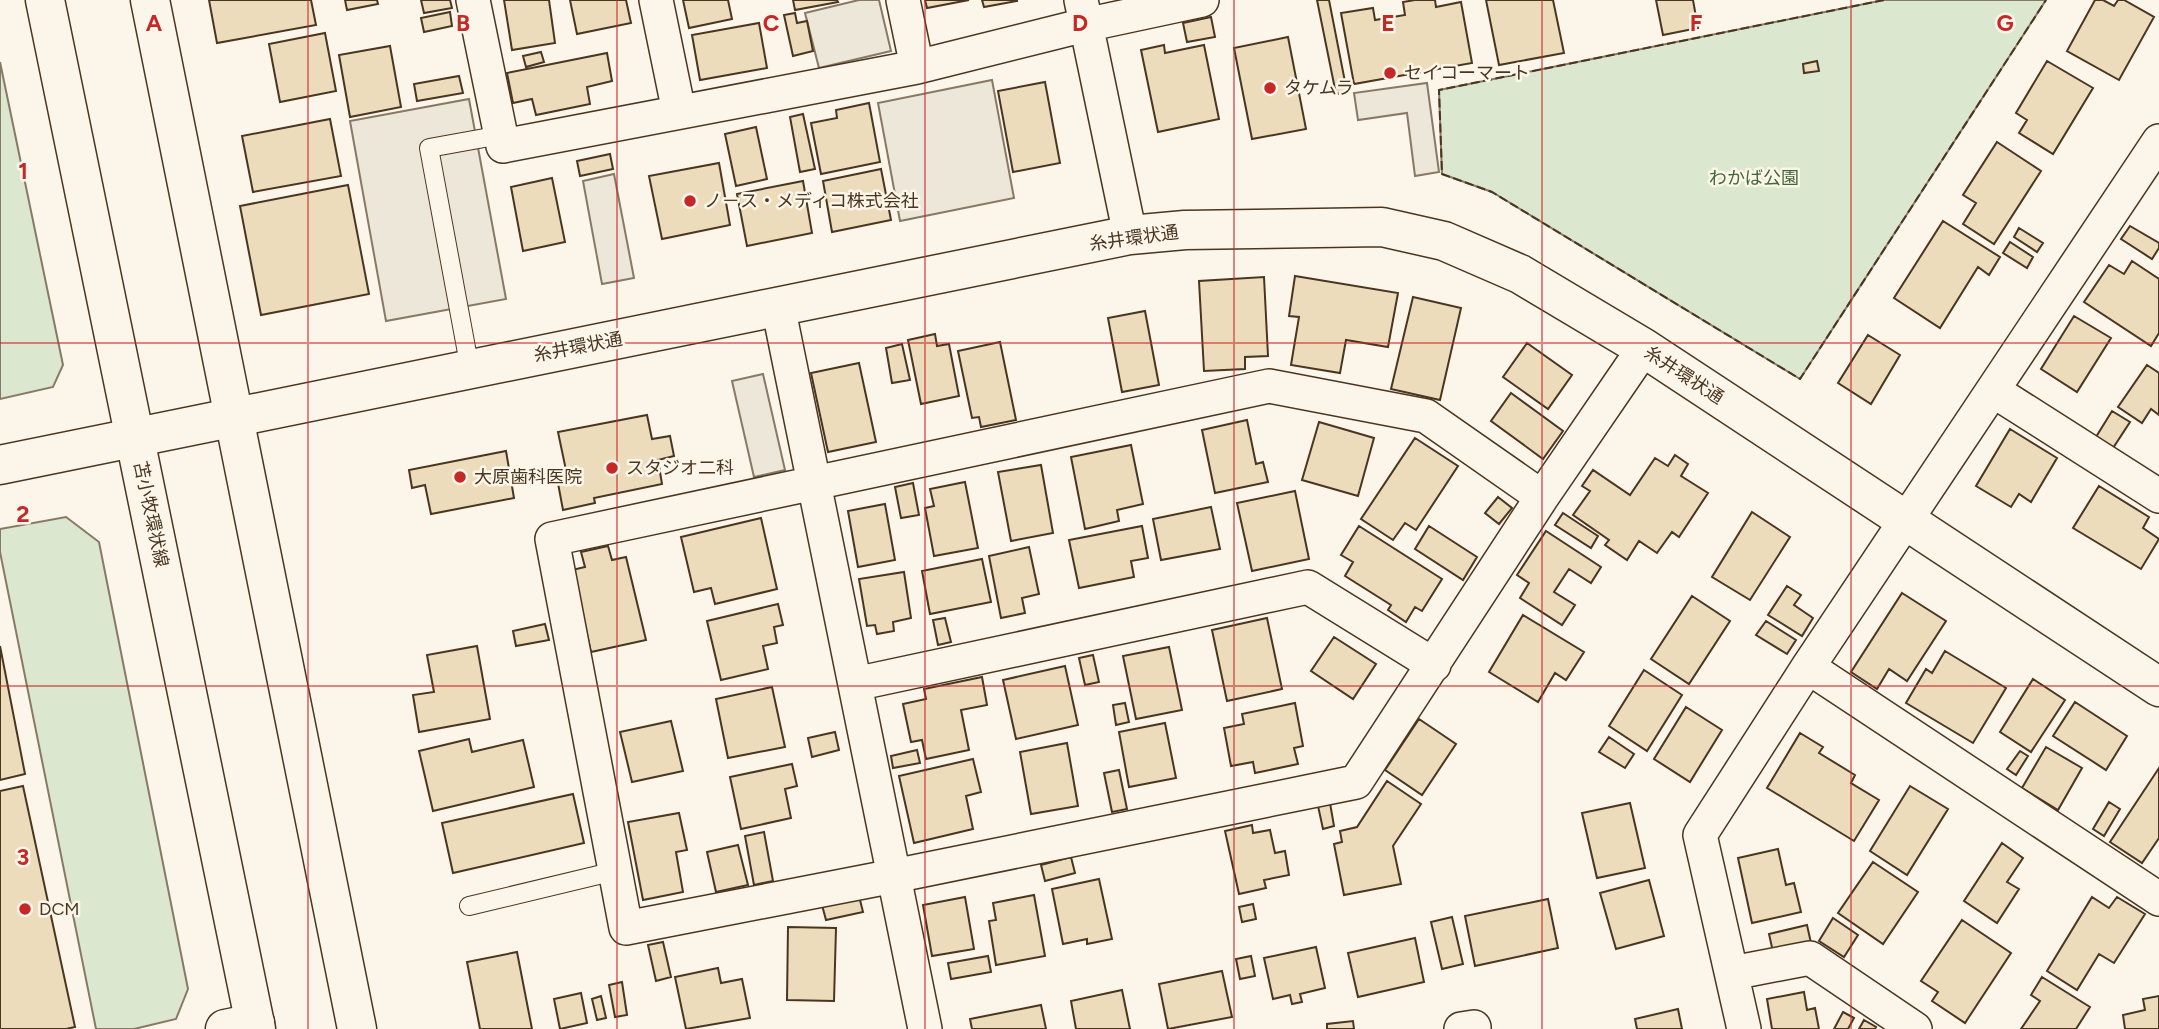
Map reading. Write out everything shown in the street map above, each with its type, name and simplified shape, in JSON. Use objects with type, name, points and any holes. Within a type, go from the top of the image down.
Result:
[{"type":"street","name":"苫小牧環状線","points":[[45,0],[135,438],[245,1027]]},
{"type":"street","points":[[150,0],[358,1029]]},
{"type":"street","points":[[473,0],[503,146],[917,67],[1083,13],[1202,0]]},
{"type":"street","points":[[656,0],[679,112]]},
{"type":"street","points":[[903,0],[917,67]]},
{"type":"street","points":[[1083,13],[1130,235]]},
{"type":"street","points":[[1744,1029],[1700,835],[1808,667],[2159,141]]},
{"type":"street","name":"糸井環状通","points":[[0,465],[1130,235],[1185,230],[1382,227],[1444,241],[1520,274],[1644,348],[2159,687]]},
{"type":"street","points":[[778,306],[925,1029]]},
{"type":"street","points":[[1542,497],[1426,416],[1269,386],[552,539],[626,928],[1356,782],[1542,497],[1644,348]]},
{"type":"street","points":[[1994,391],[2159,496]]},
{"type":"street","points":[[855,684],[1308,587],[1434,665]]},
{"type":"street","points":[[1808,667],[2159,899]]},
{"type":"street","points":[[1732,973],[1810,958],[1915,1029]]},
{"type":"street","points":[[1461,1029],[1474,1029]]},
{"type":"lane","points":[[470,369],[429,148],[501,135]]},
{"type":"lane","points":[[469,906],[615,871]]},
{"type":"green space","name":"わかば公園","points":[[1884,0],[2046,0],[1800,379],[1492,192],[1442,174],[1439,90]]},
{"type":"green space","points":[[0,62],[63,365],[53,387],[0,399]]},
{"type":"green space","points":[[66,517],[99,542],[188,989],[176,1019],[134,1029],[96,1029],[0,552],[0,529]]},
{"type":"shaded area","points":[[859,0],[879,0],[891,51],[819,68],[805,13]]},
{"type":"shaded area","points":[[992,80],[1014,198],[900,221],[878,103]]},
{"type":"shaded area","points":[[1427,83],[1439,172],[1415,176],[1407,113],[1358,120],[1354,93]]},
{"type":"shaded area","points":[[469,99],[506,299],[386,321],[350,121]]},
{"type":"shaded area","points":[[614,174],[634,278],[602,284],[583,181]]},
{"type":"shaded area","points":[[763,374],[785,470],[754,477],[732,381]]},
{"type":"building","points":[[209,0],[311,0],[316,25],[217,43]]},
{"type":"building","points":[[345,0],[377,0],[378,4],[347,10]]},
{"type":"building","points":[[421,0],[450,0],[452,8],[424,13]]},
{"type":"building","points":[[504,0],[549,0],[555,43],[512,50]]},
{"type":"building","points":[[570,0],[626,0],[631,23],[577,34]]},
{"type":"building","points":[[683,0],[728,0],[732,19],[689,28]]},
{"type":"building","points":[[793,0],[837,0],[838,2],[795,10]]},
{"type":"building","points":[[925,0],[969,0],[927,8]]},
{"type":"building","points":[[982,0],[1017,0],[1017,1],[984,7]]},
{"type":"building","points":[[1317,0],[1329,0],[1347,92],[1336,94]]},
{"type":"building","points":[[1435,0],[1436,7],[1461,2],[1472,63],[1354,84],[1341,13],[1373,8],[1375,20],[1405,15],[1403,2]]},
{"type":"building","points":[[1486,0],[1553,0],[1564,53],[1499,65]]},
{"type":"building","points":[[1656,0],[1693,0],[1698,28],[1663,35]]},
{"type":"building","points":[[2095,0],[2103,0],[2114,6],[2118,0],[2124,0],[2154,17],[2119,80],[2067,51]]},
{"type":"building","points":[[450,12],[452,26],[424,32],[421,18]]},
{"type":"building","points":[[795,13],[797,23],[807,21],[813,51],[793,56],[784,15]]},
{"type":"building","points":[[1211,17],[1215,37],[1187,42],[1183,23]]},
{"type":"building","points":[[759,23],[767,68],[700,80],[692,35]]},
{"type":"building","points":[[325,33],[336,91],[280,102],[269,44]]},
{"type":"building","name":"タケムラ","points":[[1288,37],[1306,129],[1252,139],[1234,48]]},
{"type":"building","points":[[1164,45],[1165,53],[1204,45],[1219,119],[1158,132],[1141,50]]},
{"type":"building","points":[[390,46],[401,107],[350,117],[339,55]]},
{"type":"building","points":[[541,52],[544,62],[526,67],[523,56]]},
{"type":"building","points":[[607,53],[612,81],[587,87],[590,104],[536,115],[532,99],[513,103],[507,73]]},
{"type":"building","points":[[1817,61],[1819,71],[1804,73],[1803,64]]},
{"type":"building","points":[[2047,61],[2093,88],[2053,154],[2019,133],[2027,120],[2016,113]]},
{"type":"building","points":[[459,76],[463,93],[417,101],[414,84]]},
{"type":"building","points":[[1045,82],[1060,163],[1013,172],[998,91]]},
{"type":"building","points":[[869,103],[880,162],[821,174],[811,123],[837,118],[836,110]]},
{"type":"building","points":[[803,114],[815,169],[800,172],[790,117]]},
{"type":"building","points":[[330,119],[341,176],[253,192],[242,136]]},
{"type":"building","points":[[756,127],[767,179],[736,186],[725,134]]},
{"type":"building","points":[[1997,142],[2041,171],[1994,244],[1963,224],[1976,203],[1963,195]]},
{"type":"building","points":[[610,154],[613,169],[580,176],[577,161]]},
{"type":"building","name":"ノ－ス・メディコ株式会社","points":[[719,163],[730,225],[662,239],[649,176]]},
{"type":"building","points":[[881,169],[891,220],[832,232],[823,181]]},
{"type":"building","points":[[552,178],[565,242],[523,251],[511,187]]},
{"type":"building","points":[[803,181],[812,233],[747,246],[737,194]]},
{"type":"building","points":[[348,185],[369,294],[261,315],[240,206]]},
{"type":"building","points":[[1943,221],[2000,257],[1989,275],[1978,267],[1940,328],[1894,298]]},
{"type":"building","points":[[2130,226],[2159,243],[2152,259],[2121,239]]},
{"type":"building","points":[[2019,228],[2043,243],[2037,252],[2014,237]]},
{"type":"building","points":[[2010,242],[2033,257],[2027,268],[2003,253]]},
{"type":"building","points":[[2132,261],[2159,279],[2159,333],[2151,346],[2084,302],[2109,265],[2124,274]]},
{"type":"building","points":[[1295,276],[1398,293],[1388,347],[1346,340],[1340,373],[1291,365],[1299,317],[1289,316]]},
{"type":"building","points":[[1264,277],[1268,356],[1245,357],[1245,369],[1204,371],[1199,281]]},
{"type":"building","points":[[1413,297],[1461,308],[1440,400],[1391,389]]},
{"type":"building","points":[[1145,311],[1159,385],[1122,392],[1108,318]]},
{"type":"building","points":[[2074,316],[2111,338],[2077,392],[2041,369]]},
{"type":"building","points":[[935,334],[937,346],[949,344],[959,396],[921,404],[908,340]]},
{"type":"building","points":[[1868,335],[1900,355],[1871,404],[1838,383]]},
{"type":"building","points":[[1000,342],[1016,420],[981,427],[979,417],[972,418],[958,351]]},
{"type":"building","points":[[1527,343],[1572,375],[1548,409],[1503,377]]},
{"type":"building","points":[[902,344],[910,380],[892,383],[886,348]]},
{"type":"building","points":[[859,363],[876,442],[828,452],[811,373]]},
{"type":"building","points":[[2147,365],[2159,373],[2159,415],[2151,409],[2142,423],[2118,407]]},
{"type":"building","points":[[1511,393],[1563,431],[1543,459],[1491,421]]},
{"type":"building","points":[[2112,411],[2130,422],[2113,448],[2096,437]]},
{"type":"building","name":"スタジオ二科","points":[[647,415],[652,439],[670,436],[674,456],[658,460],[662,484],[594,498],[595,503],[563,510],[557,478],[567,475],[558,432]]},
{"type":"building","points":[[1247,420],[1256,464],[1263,462],[1268,482],[1215,493],[1202,430]]},
{"type":"building","points":[[1319,422],[1374,438],[1358,496],[1302,480]]},
{"type":"building","points":[[2010,429],[2057,458],[2031,502],[2019,494],[2011,507],[1976,486]]},
{"type":"building","points":[[1415,438],[1458,466],[1416,530],[1405,523],[1393,540],[1361,519]]},
{"type":"building","points":[[1131,445],[1143,504],[1117,510],[1119,521],[1085,529],[1071,457]]},
{"type":"building","name":"大原歯科医院","points":[[506,451],[514,498],[431,514],[425,485],[412,488],[409,470]]},
{"type":"building","points":[[1675,455],[1688,464],[1681,476],[1708,493],[1679,537],[1672,532],[1657,553],[1639,541],[1627,560],[1605,545],[1609,540],[1573,515],[1590,491],[1582,486],[1593,470],[1630,495],[1655,458],[1668,466]]},
{"type":"building","points":[[1041,465],[1053,533],[1011,541],[998,472]]},
{"type":"building","points":[[965,482],[978,548],[934,556],[925,508],[934,506],[930,489]]},
{"type":"building","points":[[913,483],[919,515],[901,518],[895,487]]},
{"type":"building","points":[[2099,486],[2149,517],[2143,528],[2159,539],[2141,569],[2073,528]]},
{"type":"building","points":[[1295,491],[1309,559],[1252,571],[1237,503]]},
{"type":"building","points":[[1498,497],[1512,508],[1499,524],[1485,513]]},
{"type":"building","points":[[885,504],[895,560],[858,567],[848,511]]},
{"type":"building","points":[[1211,507],[1220,549],[1161,560],[1153,519]]},
{"type":"building","points":[[1752,512],[1790,537],[1750,600],[1712,577]]},
{"type":"building","points":[[1563,513],[1598,536],[1591,548],[1555,525]]},
{"type":"building","points":[[761,518],[777,589],[715,604],[711,588],[694,592],[681,537]]},
{"type":"building","points":[[1142,526],[1148,558],[1131,561],[1134,577],[1079,588],[1069,540]]},
{"type":"building","points":[[1359,526],[1442,579],[1422,611],[1415,607],[1406,622],[1388,610],[1391,605],[1345,576],[1353,562],[1341,555]]},
{"type":"building","points":[[1429,526],[1477,557],[1463,580],[1415,549]]},
{"type":"building","points":[[1546,531],[1601,567],[1591,583],[1569,569],[1554,592],[1575,605],[1562,625],[1520,598],[1529,583],[1517,575]]},
{"type":"building","points":[[608,546],[612,560],[626,557],[646,640],[591,652],[572,570],[585,567],[581,552]]},
{"type":"building","points":[[1029,547],[1039,594],[1022,598],[1025,613],[1001,618],[989,556]]},
{"type":"building","points":[[982,559],[991,602],[930,614],[922,571]]},
{"type":"building","points":[[904,572],[911,618],[893,622],[894,631],[877,634],[875,625],[867,626],[859,579]]},
{"type":"building","points":[[1787,586],[1801,595],[1794,605],[1813,618],[1802,636],[1768,615]]},
{"type":"building","points":[[1902,593],[1946,621],[1907,681],[1889,669],[1877,689],[1851,672]]},
{"type":"building","points":[[1692,596],[1730,621],[1689,684],[1651,659]]},
{"type":"building","points":[[778,604],[783,625],[774,627],[777,643],[763,646],[768,669],[721,680],[707,621]]},
{"type":"building","points":[[1523,615],[1584,652],[1566,680],[1555,673],[1538,702],[1489,672]]},
{"type":"building","points":[[945,618],[951,642],[938,645],[933,620]]},
{"type":"building","points":[[1267,618],[1282,689],[1227,701],[1212,630]]},
{"type":"building","points":[[1766,621],[1796,640],[1787,654],[1756,635]]},
{"type":"building","points":[[545,624],[549,640],[516,646],[513,631]]},
{"type":"building","points":[[1334,637],[1376,664],[1353,699],[1311,671]]},
{"type":"building","points":[[0,646],[25,774],[0,780]]},
{"type":"building","points":[[477,646],[490,719],[419,732],[413,695],[434,692],[427,655]]},
{"type":"building","points":[[1169,647],[1182,710],[1136,719],[1123,656]]},
{"type":"building","points":[[1945,651],[2006,688],[1973,743],[1906,703],[1926,669],[1932,673]]},
{"type":"building","points":[[1093,655],[1099,682],[1085,685],[1079,658]]},
{"type":"building","points":[[1065,666],[1078,725],[1016,739],[1003,680]]},
{"type":"building","points":[[1644,670],[1682,695],[1647,751],[1609,726]]},
{"type":"building","points":[[982,677],[987,705],[961,710],[969,750],[926,759],[922,740],[911,742],[903,704],[926,699],[924,689]]},
{"type":"building","points":[[2033,679],[2065,700],[2031,752],[2000,732]]},
{"type":"building","points":[[772,687],[785,747],[728,758],[716,699]]},
{"type":"building","points":[[2075,702],[2127,736],[2106,770],[2053,736]]},
{"type":"building","points":[[1125,703],[1129,722],[1116,725],[1113,705]]},
{"type":"building","points":[[1295,703],[1303,746],[1294,748],[1298,764],[1255,773],[1253,762],[1231,766],[1224,728],[1244,724],[1242,714]]},
{"type":"building","points":[[1686,707],[1722,730],[1690,782],[1654,759]]},
{"type":"building","points":[[1419,719],[1456,744],[1422,795],[1385,770]]},
{"type":"building","points":[[671,721],[683,771],[632,782],[620,732]]},
{"type":"building","points":[[1165,723],[1176,778],[1129,787],[1119,732]]},
{"type":"building","points":[[835,732],[839,750],[812,757],[808,738]]},
{"type":"building","points":[[1800,733],[1823,747],[1819,753],[1855,775],[1851,783],[1879,800],[1854,841],[1767,788]]},
{"type":"building","points":[[1609,737],[1634,754],[1625,768],[1599,752]]},
{"type":"building","points":[[469,739],[472,752],[523,740],[534,787],[433,811],[419,751]]},
{"type":"building","points":[[1067,743],[1078,806],[1031,814],[1020,752]]},
{"type":"building","points":[[2046,747],[2082,768],[2058,810],[2022,788]]},
{"type":"building","points":[[917,750],[920,763],[893,768],[891,756]]},
{"type":"building","points":[[2020,751],[2028,756],[2016,775],[2007,769]]},
{"type":"building","points":[[973,759],[981,792],[966,796],[973,829],[914,843],[899,776]]},
{"type":"building","points":[[792,764],[797,786],[785,789],[791,818],[741,829],[730,777]]},
{"type":"building","points":[[2159,768],[2159,838],[2142,863],[2110,842]]},
{"type":"building","points":[[1119,770],[1127,809],[1112,812],[1104,773]]},
{"type":"building","points":[[1387,781],[1421,804],[1393,846],[1401,884],[1344,895],[1334,844],[1342,842],[1340,831],[1357,827]]},
{"type":"building","name":"DCM","points":[[23,786],[75,1027],[66,1029],[0,1029],[0,791]]},
{"type":"building","points":[[1910,786],[1948,809],[1907,875],[1870,851]]},
{"type":"building","points":[[573,794],[584,843],[453,873],[442,823]]},
{"type":"building","points":[[2109,802],[2120,809],[2104,836],[2093,829]]},
{"type":"building","points":[[1330,803],[1334,826],[1323,829],[1318,806]]},
{"type":"building","points":[[1630,803],[1645,868],[1597,878],[1582,813]]},
{"type":"building","points":[[679,813],[687,850],[676,852],[683,892],[643,900],[628,822]]},
{"type":"building","points":[[1252,825],[1253,833],[1270,830],[1275,853],[1285,851],[1289,875],[1264,880],[1266,888],[1239,894],[1225,831]]},
{"type":"building","points":[[764,832],[773,881],[754,885],[745,836]]},
{"type":"building","points":[[2002,843],[2023,858],[2007,882],[2019,889],[1997,923],[1964,901]]},
{"type":"building","points":[[738,845],[748,885],[716,892],[707,852]]},
{"type":"building","points":[[1778,849],[1786,885],[1794,883],[1801,912],[1752,923],[1738,858]]},
{"type":"building","points":[[1071,857],[1075,873],[1045,881],[1041,865]]},
{"type":"building","points":[[1873,862],[1918,892],[1883,944],[1838,913]]},
{"type":"building","points":[[1099,879],[1112,939],[1087,944],[1087,939],[1063,944],[1052,889]]},
{"type":"building","points":[[1649,880],[1664,936],[1616,949],[1600,893]]},
{"type":"building","points":[[1034,895],[1045,956],[996,965],[989,921],[996,920],[993,903]]},
{"type":"building","points":[[859,896],[863,912],[826,920],[822,905]]},
{"type":"building","points":[[965,897],[974,949],[932,956],[923,905]]},
{"type":"building","points":[[2092,897],[2109,908],[2117,897],[2145,914],[2114,963],[2099,954],[2077,990],[2047,971]]},
{"type":"building","points":[[1548,899],[1558,948],[1475,966],[1465,916]]},
{"type":"building","points":[[1253,904],[1256,919],[1242,922],[1239,907]]},
{"type":"building","points":[[1452,917],[1463,964],[1442,969],[1431,922]]},
{"type":"building","points":[[1833,918],[1858,935],[1844,957],[1819,941]]},
{"type":"building","points":[[1962,920],[2011,953],[1965,1023],[1932,1001],[1938,992],[1921,981]]},
{"type":"building","points":[[1807,925],[1811,943],[1773,952],[1769,934]]},
{"type":"building","points":[[788,927],[836,928],[834,1001],[787,1000]]},
{"type":"building","points":[[1415,938],[1424,982],[1358,997],[1348,953]]},
{"type":"building","points":[[663,942],[671,977],[656,981],[648,945]]},
{"type":"building","points":[[1316,947],[1325,988],[1300,994],[1302,1002],[1292,1004],[1290,995],[1273,999],[1264,958]]},
{"type":"building","points":[[517,952],[532,1029],[480,1029],[467,962]]},
{"type":"building","points":[[988,956],[991,972],[951,979],[948,963]]},
{"type":"building","points":[[1251,956],[1255,976],[1240,979],[1236,959]]},
{"type":"building","points":[[718,968],[721,983],[742,979],[750,1018],[686,1029],[675,977]]},
{"type":"building","points":[[1222,971],[1232,1017],[1168,1029],[1159,984]]},
{"type":"building","points":[[2042,977],[2090,1007],[2076,1029],[2021,1029],[2040,1001],[2031,995]]},
{"type":"building","points":[[622,982],[627,1015],[615,1017],[609,985]]},
{"type":"building","points":[[1122,990],[1130,1029],[1076,1029],[1071,1001]]},
{"type":"building","points":[[1804,992],[1807,1010],[1815,1008],[1819,1029],[1772,1029],[1767,999]]},
{"type":"building","points":[[581,993],[587,1023],[560,1029],[554,999]]},
{"type":"building","points":[[601,996],[606,1018],[597,1020],[592,999]]},
{"type":"building","points":[[2159,996],[2159,1029],[2125,1029],[2123,1015],[2145,1010],[2143,999]]},
{"type":"building","points":[[1041,1005],[1046,1029],[972,1029],[970,1019]]},
{"type":"building","points":[[1678,1009],[1682,1029],[1637,1029],[1635,1019]]},
{"type":"building","points":[[1843,1012],[1854,1018],[1848,1029],[1834,1029]]},
{"type":"building","points":[[1864,1020],[1876,1027],[1875,1029],[1859,1029]]},
{"type":"building","points":[[1353,1021],[1354,1029],[1327,1029],[1327,1024]]},
{"type":"fence","points":[[1884,0],[1439,90],[1442,174],[1492,192],[1800,379],[2046,0]]},
{"type":"place","name":"セイコーマート","points":[[1390,73]]},
{"type":"place","name":"タケムラ","points":[[1270,88]]},
{"type":"place","name":"ノ－ス・メディコ株式会社","points":[[690,201]]},
{"type":"place","name":"スタジオ二科","points":[[612,468]]},
{"type":"place","name":"大原歯科医院","points":[[460,477]]},
{"type":"place","name":"DCM","points":[[25,909]]}]
